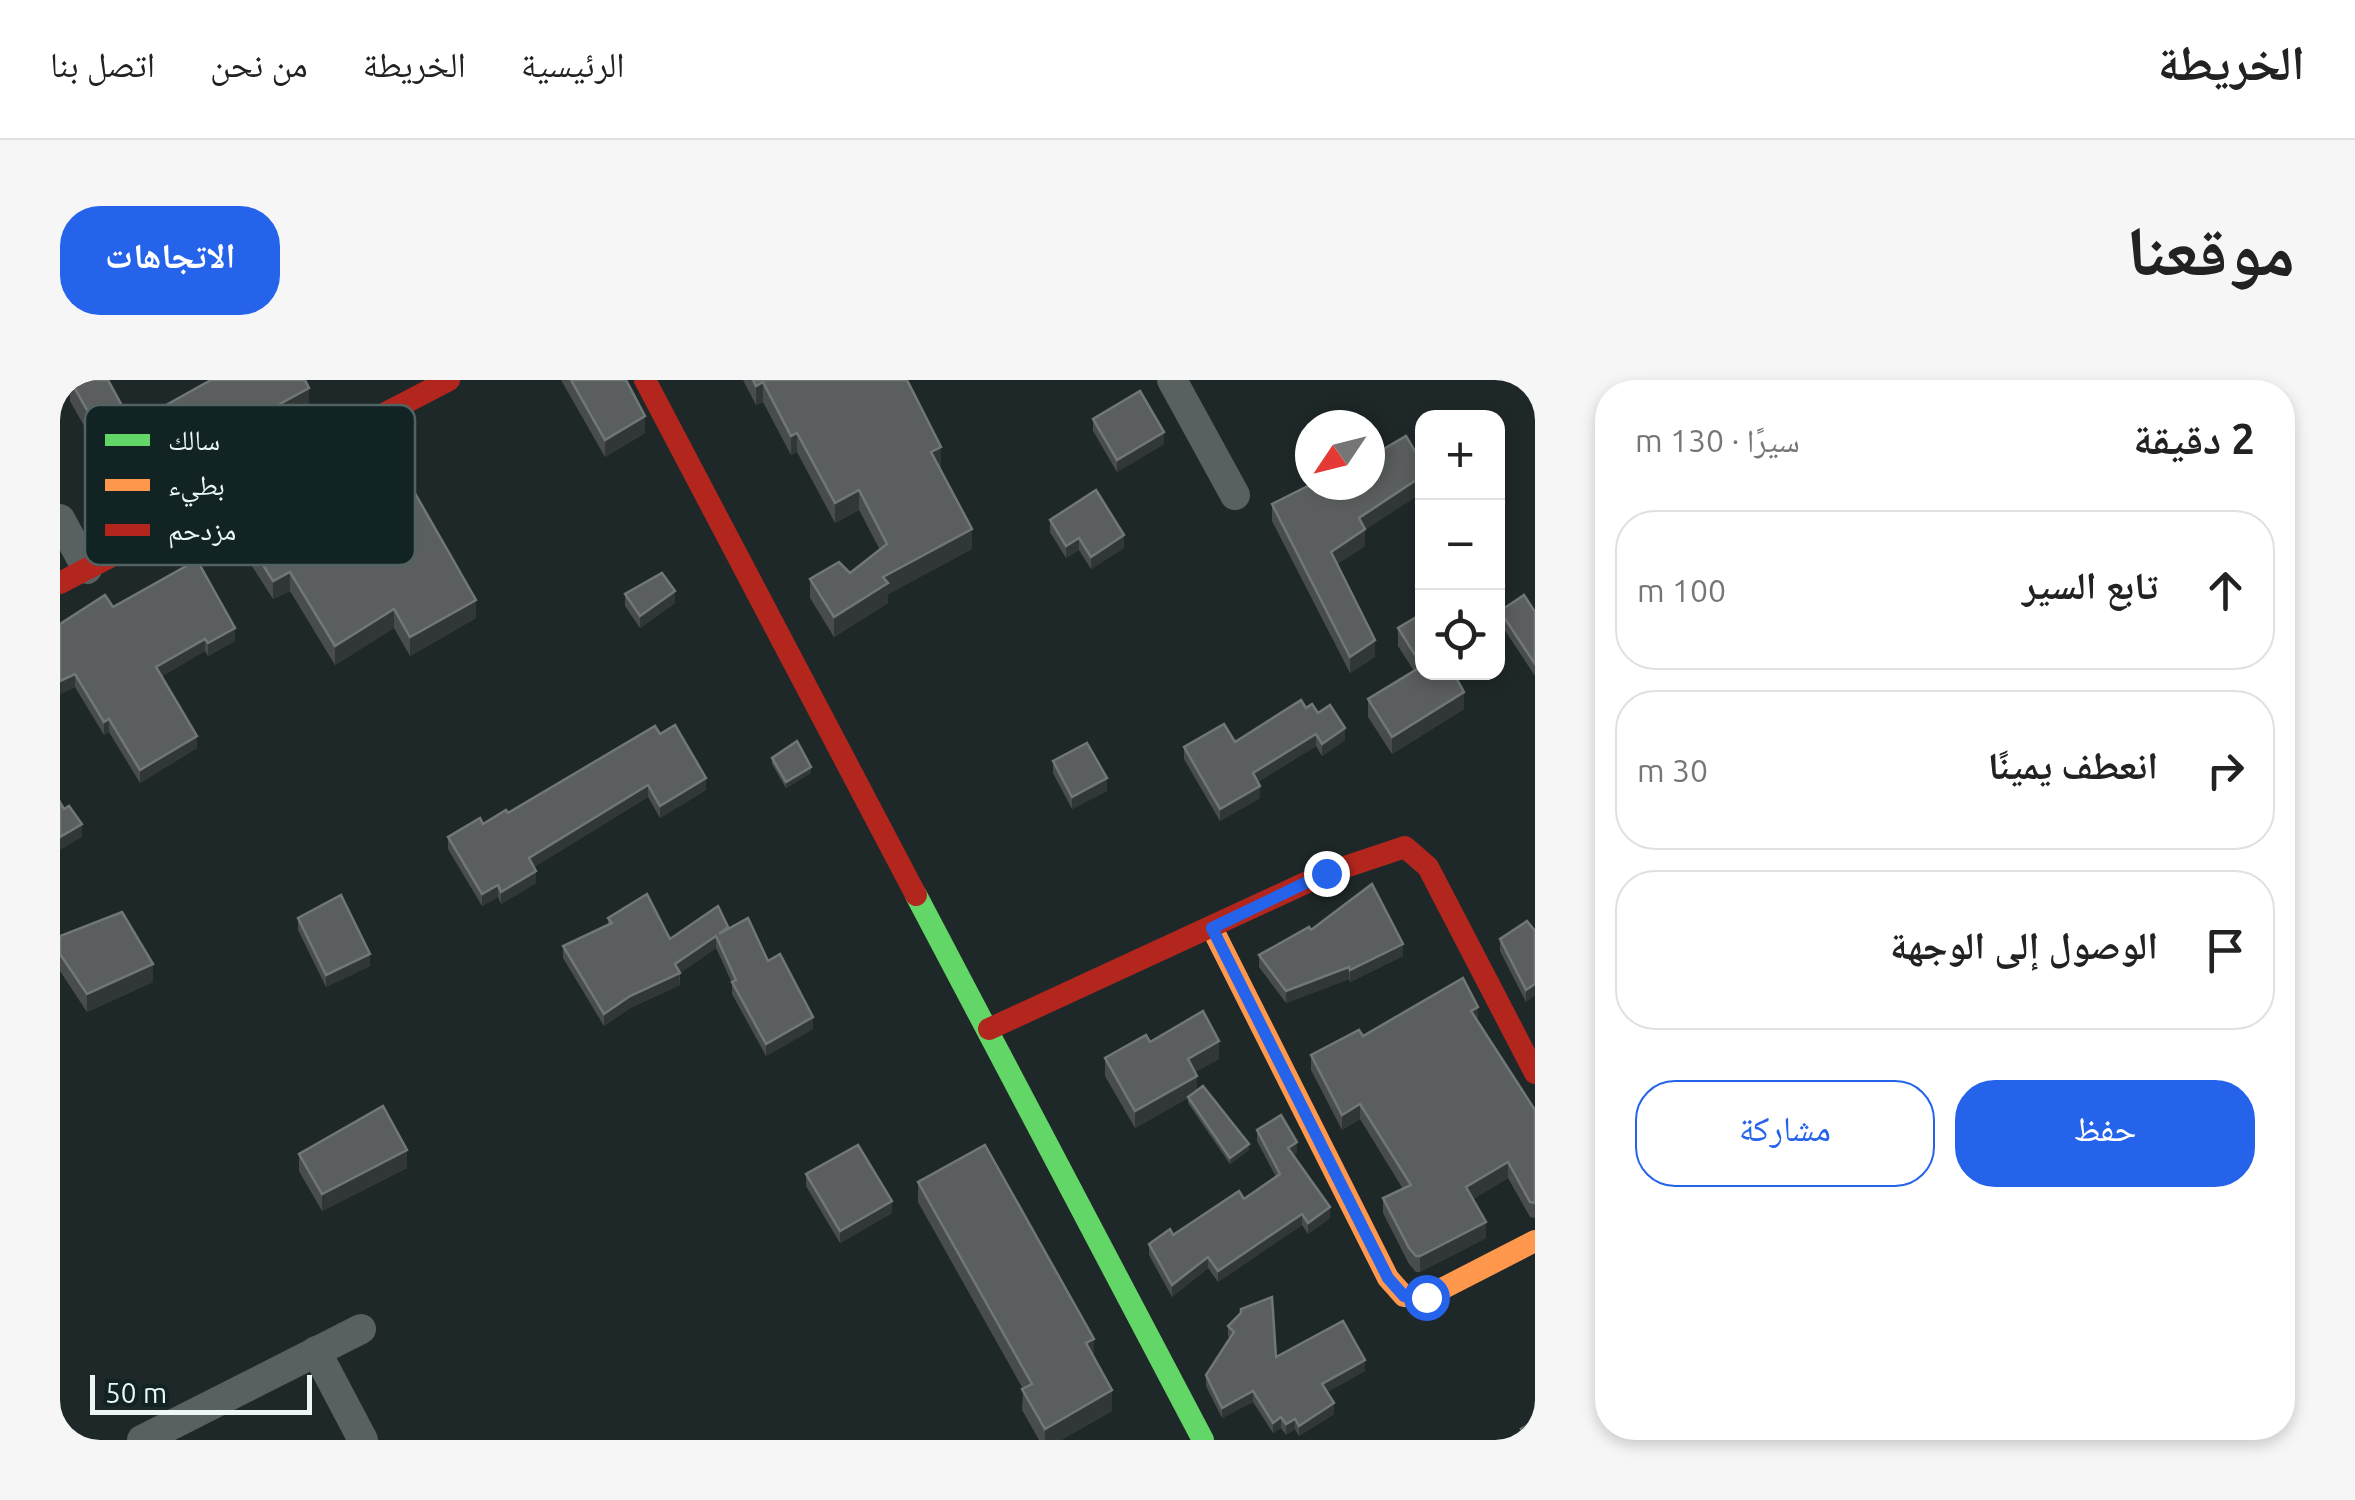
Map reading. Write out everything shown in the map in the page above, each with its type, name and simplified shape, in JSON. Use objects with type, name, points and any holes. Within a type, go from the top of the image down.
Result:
[{"type":"street","points":[[401,405],[449,380]]},
{"type":"street","points":[[645,380],[1203,1440]]},
{"type":"street","points":[[1172,380],[1235,495]]},
{"type":"street","points":[[60,519],[74,576]]},
{"type":"street","points":[[988,1029],[1326,873],[1405,848],[1428,867],[1535,1074]]},
{"type":"street","points":[[1212,928],[1388,1278],[1404,1296],[1426,1297],[1535,1240]]},
{"type":"street","points":[[142,1440],[361,1329]]},
{"type":"street","points":[[316,1352],[363,1440]]},
{"type":"building","points":[[70,380],[108,380],[122,405],[85,405]]},
{"type":"building","points":[[211,380],[305,380],[309,388],[278,405],[166,405]]},
{"type":"building","points":[[571,380],[626,380],[645,416],[605,440]]},
{"type":"building","points":[[753,380],[907,380],[941,447],[931,452],[972,529],[883,577],[888,583],[834,617],[810,579],[839,562],[850,573],[887,544],[859,490],[835,503],[797,433],[791,436],[763,382],[756,386]]},
{"type":"building","points":[[1140,391],[1164,432],[1117,460],[1093,419]]},
{"type":"building","points":[[1406,436],[1415,451],[1415,481],[1359,518],[1365,529],[1331,552],[1375,640],[1350,657],[1272,504],[1295,492],[1295,500],[1385,500],[1385,448]]},
{"type":"building","points":[[1096,490],[1124,535],[1091,557],[1079,538],[1066,546],[1050,520]]},
{"type":"building","points":[[415,493],[476,600],[410,637],[394,609],[335,646],[290,572],[273,581],[263,565],[415,565]]},
{"type":"building","points":[[188,565],[200,565],[235,628],[208,643],[205,639],[156,667],[197,736],[140,770],[75,674],[60,681],[60,624],[105,595],[113,607]]},
{"type":"building","points":[[662,573],[675,591],[640,616],[625,594]]},
{"type":"building","points":[[1524,595],[1535,612],[1535,664],[1505,619],[1505,608]]},
{"type":"building","points":[[1415,618],[1415,655],[1398,628]]},
{"type":"building","points":[[1415,670],[1415,680],[1457,680],[1464,692],[1392,737],[1368,699]]},
{"type":"building","points":[[1301,700],[1306,708],[1312,704],[1318,713],[1330,705],[1345,728],[1322,744],[1316,734],[1253,773],[1260,786],[1220,809],[1184,747],[1224,724],[1235,742]]},
{"type":"building","points":[[675,725],[706,778],[660,806],[648,785],[529,858],[536,871],[501,892],[498,885],[482,894],[448,837],[480,818],[483,824],[506,810],[508,813],[655,726],[660,734]]},
{"type":"building","points":[[797,741],[811,767],[786,782],[772,758]]},
{"type":"building","points":[[1087,743],[1107,778],[1072,797],[1053,761]]},
{"type":"building","points":[[60,802],[64,809],[69,806],[82,824],[60,837]]},
{"type":"building","points":[[1372,884],[1403,944],[1350,970],[1349,967],[1286,991],[1259,955],[1309,927],[1311,930]]},
{"type":"building","points":[[647,894],[670,939],[718,906],[728,927],[719,934],[748,918],[768,961],[780,954],[813,1017],[766,1044],[732,982],[736,980],[716,936],[675,964],[680,973],[630,996],[604,1014],[563,946],[612,923],[608,918]]},
{"type":"building","points":[[341,895],[370,954],[326,975],[298,918]]},
{"type":"building","points":[[122,912],[153,964],[87,994],[60,954],[60,936]]},
{"type":"building","points":[[1527,921],[1535,931],[1535,984],[1526,990],[1500,939]]},
{"type":"building","points":[[1463,978],[1478,1007],[1471,1011],[1535,1110],[1535,1203],[1530,1202],[1508,1162],[1466,1187],[1486,1222],[1416,1256],[1383,1198],[1411,1185],[1360,1104],[1342,1115],[1311,1055],[1359,1030],[1363,1036]]},
{"type":"building","points":[[1203,1011],[1219,1041],[1188,1059],[1197,1076],[1135,1111],[1105,1058],[1146,1035],[1150,1042]]},
{"type":"building","points":[[1203,1086],[1249,1144],[1230,1158],[1188,1097]]},
{"type":"building","points":[[383,1106],[407,1150],[322,1194],[299,1154]]},
{"type":"building","points":[[1281,1115],[1297,1142],[1288,1148],[1330,1207],[1308,1223],[1302,1214],[1218,1271],[1208,1257],[1172,1285],[1149,1244],[1170,1229],[1173,1235],[1239,1191],[1244,1199],[1280,1174],[1257,1130]]},
{"type":"building","points":[[858,1145],[892,1201],[840,1231],[806,1174]]},
{"type":"building","points":[[985,1145],[1094,1339],[1086,1343],[1112,1390],[1045,1429],[1022,1389],[1032,1384],[918,1182]]},
{"type":"building","points":[[1272,1297],[1276,1357],[1343,1321],[1365,1360],[1322,1384],[1334,1403],[1299,1426],[1295,1419],[1286,1424],[1281,1417],[1273,1423],[1253,1391],[1222,1408],[1206,1375],[1234,1332],[1228,1326],[1241,1309]]},
{"type":"building","points":[[1535,1421],[1535,1440],[1527,1440],[1521,1429]]},
{"type":"traffic: fast","points":[[916,895],[1203,1440]]},
{"type":"traffic: slow","points":[[1212,928],[1388,1278],[1404,1296],[1426,1297],[1535,1241]]},
{"type":"traffic: jam","points":[[401,405],[449,380]]},
{"type":"traffic: jam","points":[[645,380],[916,895]]},
{"type":"traffic: jam","points":[[60,583],[94,565]]},
{"type":"traffic: jam","points":[[989,1029],[1327,873],[1405,847],[1428,867],[1535,1073]]},
{"type":"route","points":[[1326,873],[1212,928],[1388,1278],[1404,1296],[1426,1297]]}]
